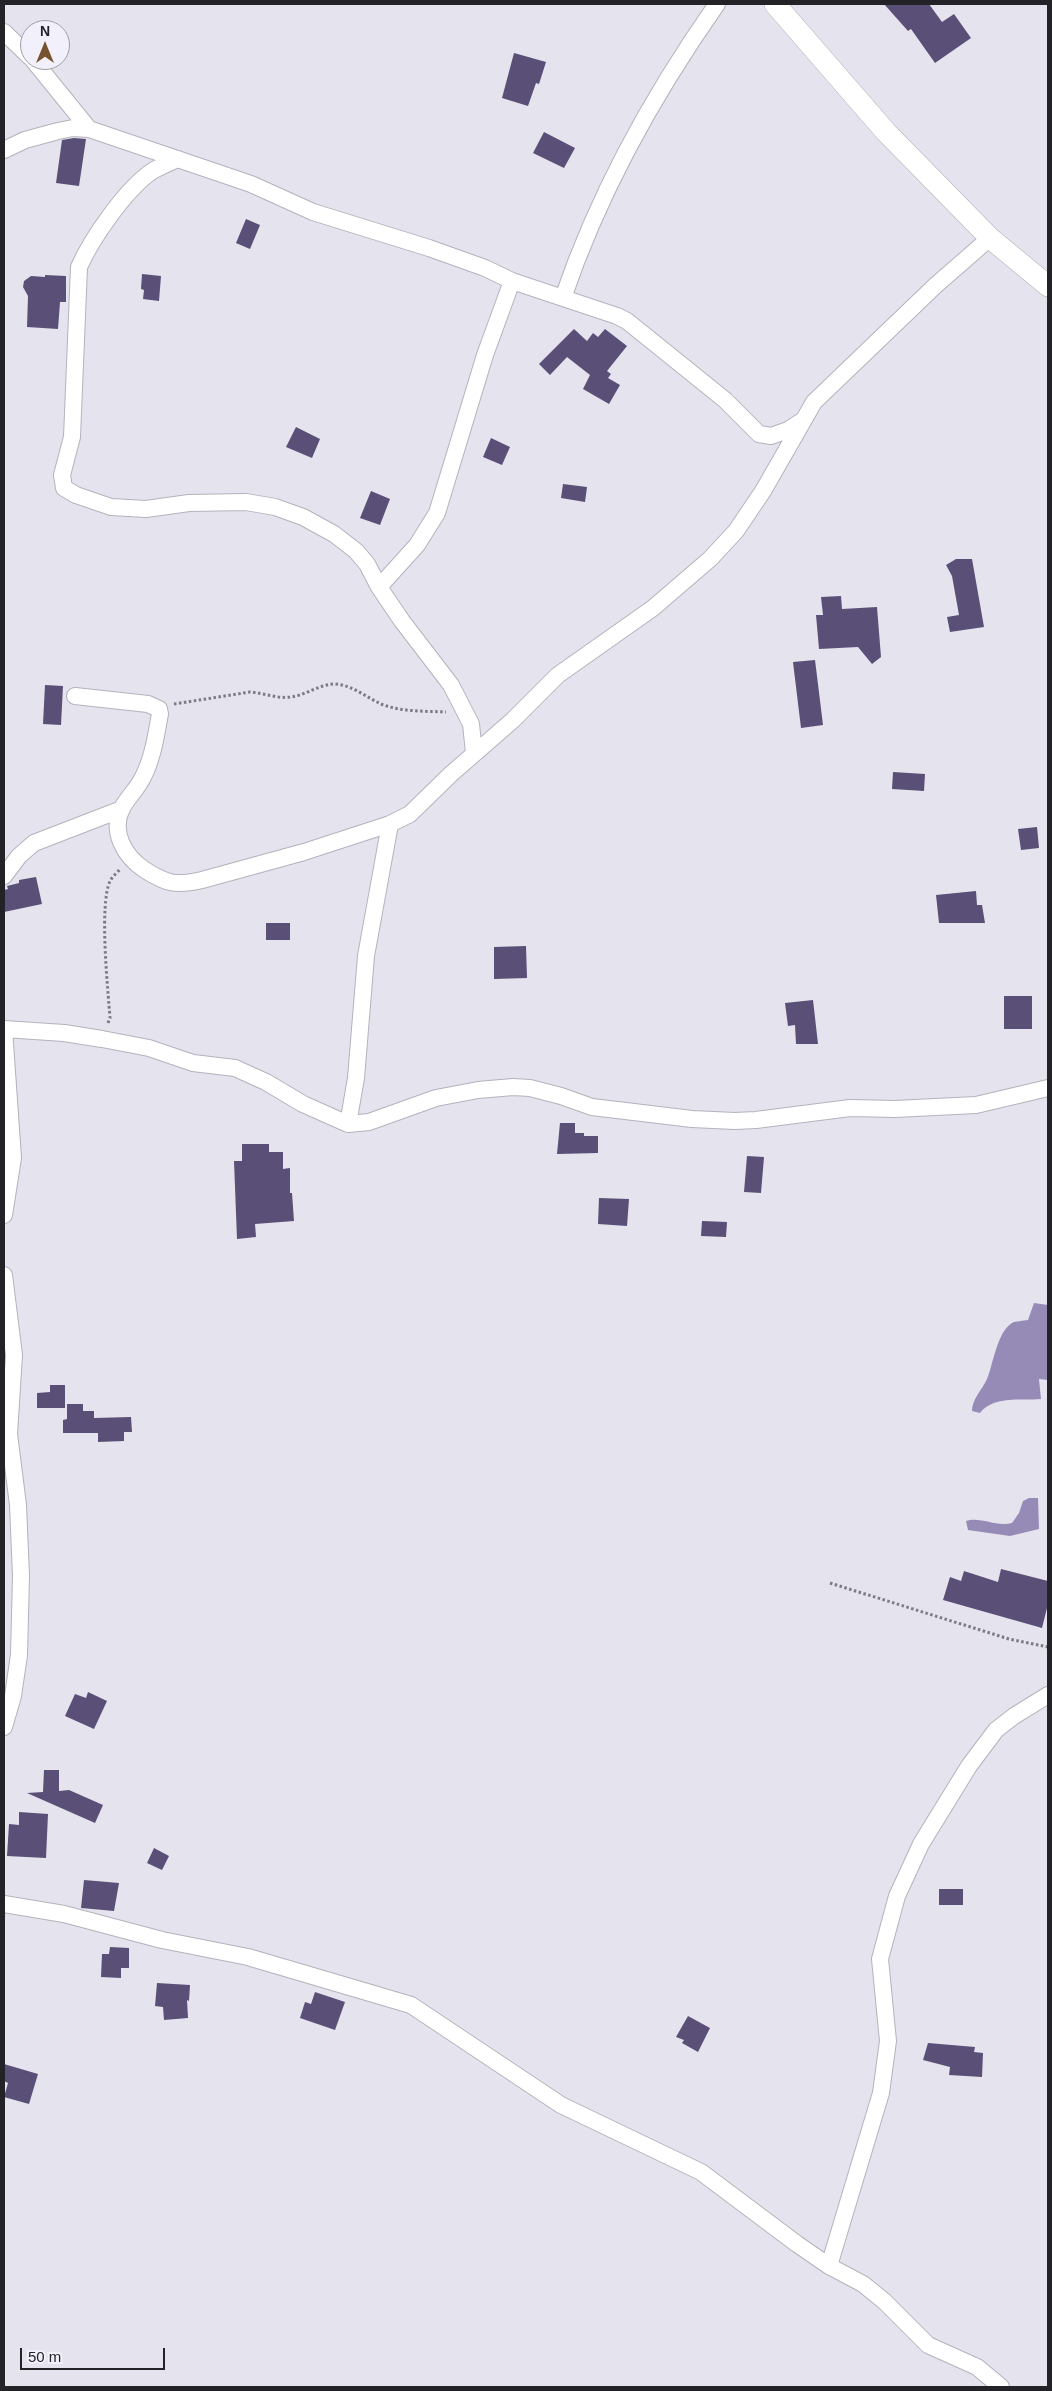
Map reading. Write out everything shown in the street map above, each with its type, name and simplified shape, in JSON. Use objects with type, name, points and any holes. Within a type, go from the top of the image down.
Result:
[{"type":"street","points":[[563,298],[580,248],[632,138],[660,90],[717,4]]},
{"type":"street","points":[[775,4],[886,132],[990,238],[1048,286]]},
{"type":"street","points":[[4,32],[20,47]]},
{"type":"street","points":[[41,70],[89,129]]},
{"type":"street","points":[[4,150],[25,140],[73,128],[89,129],[178,158],[251,184],[313,212],[429,248],[485,268],[512,282],[627,321],[725,400],[759,434],[771,436],[788,430],[802,421]]},
{"type":"street","points":[[178,158],[153,171],[139,182],[114,211],[86,251],[79,267],[72,437],[62,476],[64,488],[76,495],[111,507],[146,509],[189,503],[246,502],[275,507],[303,517],[334,534],[356,551],[367,564],[379,587],[451,686],[466,714],[473,734],[474,753]]},
{"type":"street","points":[[76,696],[148,704],[157,707],[160,714],[150,760],[143,777],[122,809],[117,823],[119,836],[130,857],[156,877],[171,884],[186,884],[304,852],[390,824],[410,814],[474,753],[513,720],[558,675],[653,608],[710,559],[736,531],[763,492],[814,402],[936,285],[990,238]]},
{"type":"street","points":[[379,587],[417,545],[437,513],[485,355],[512,282]]},
{"type":"street","points":[[4,876],[18,856],[34,843],[122,809]]},
{"type":"street","points":[[348,1124],[356,1078],[366,956],[390,824]]},
{"type":"street","points":[[4,1215],[13,1158],[4,1029],[64,1033],[102,1039],[149,1048],[193,1063],[234,1068],[266,1082],[303,1104],[348,1124],[369,1122],[436,1098],[478,1090],[513,1087],[530,1088],[592,1107],[692,1119],[735,1120],[756,1120],[850,1108],[894,1109],[976,1105],[1048,1088]]},
{"type":"street","points":[[4,1275],[14,1354],[9,1434],[18,1505],[21,1576],[19,1655],[13,1696],[4,1727]]},
{"type":"street","points":[[829,2266],[881,2093],[888,2041],[880,1959],[897,1896],[921,1844],[969,1766],[996,1730],[1048,1694]]},
{"type":"street","points":[[4,1904],[64,1914],[162,1940],[248,1957],[411,2005],[561,2105],[701,2172],[829,2266],[863,2284],[884,2301],[928,2345],[977,2367],[1001,2387]]},
{"type":"path","points":[[157,707],[250,692],[261,692],[277,698],[294,697],[335,684],[350,687],[381,703],[398,709],[466,714]]},
{"type":"path","points":[[102,1039],[110,1018],[106,955],[106,897],[110,882],[130,857]]},
{"type":"path","points":[[830,1583],[1009,1640],[1048,1647]]},
{"type":"shaded area","points":[[1034,1303],[1048,1305],[1048,1380],[1039,1379],[1041,1399],[1000,1401],[986,1407],[980,1413],[972,1411],[975,1399],[987,1379],[999,1341],[1007,1327],[1018,1321],[1028,1320]]},
{"type":"shaded area","points":[[1029,1498],[1038,1498],[1039,1529],[1010,1536],[968,1530],[966,1521],[971,1520],[982,1520],[1000,1524],[1012,1523],[1019,1513],[1023,1501]]},
{"type":"building","points":[[884,4],[929,4],[942,22],[954,14],[971,38],[935,63],[911,29],[908,31]]},
{"type":"building","points":[[514,53],[546,62],[539,84],[536,83],[528,106],[502,98]]},
{"type":"building","points":[[544,132],[575,148],[564,168],[533,153]]},
{"type":"building","points":[[86,139],[79,186],[56,183],[62,140]]},
{"type":"building","points":[[246,219],[260,225],[250,249],[236,243]]},
{"type":"building","points":[[142,274],[161,276],[159,301],[143,299],[144,290],[141,289]]},
{"type":"building","points":[[45,275],[66,276],[66,302],[60,302],[58,329],[27,327],[28,296],[23,287],[24,281],[31,276],[45,277]]},
{"type":"building","points":[[574,329],[587,341],[593,333],[598,337],[605,329],[627,346],[607,371],[611,374],[608,378],[620,385],[609,404],[583,389],[590,375],[567,357],[550,375],[539,364]]},
{"type":"building","points":[[296,427],[320,439],[312,458],[286,447]]},
{"type":"building","points":[[491,438],[510,447],[502,465],[483,457]]},
{"type":"building","points":[[563,484],[587,487],[585,502],[561,498]]},
{"type":"building","points":[[371,491],[390,499],[380,525],[360,518]]},
{"type":"building","points":[[956,559],[972,559],[984,627],[950,632],[947,617],[959,615],[952,576],[946,565]]},
{"type":"building","points":[[841,596],[842,609],[877,607],[881,657],[872,664],[858,647],[819,649],[816,615],[823,615],[821,597]]},
{"type":"building","points":[[815,660],[823,725],[801,728],[793,662]]},
{"type":"building","points":[[45,685],[63,686],[61,725],[43,724]]},
{"type":"building","points":[[893,772],[925,774],[924,791],[892,789]]},
{"type":"building","points":[[1037,827],[1039,848],[1021,850],[1018,829]]},
{"type":"building","points":[[36,877],[42,904],[4,912],[4,890],[8,889],[7,886],[19,883],[19,880]]},
{"type":"building","points":[[976,891],[977,905],[982,905],[985,923],[939,923],[936,895]]},
{"type":"building","points":[[266,923],[290,923],[290,940],[266,940]]},
{"type":"building","points":[[526,946],[527,978],[494,979],[494,947]]},
{"type":"building","points":[[1004,996],[1032,996],[1032,1029],[1004,1029]]},
{"type":"building","points":[[813,1000],[818,1044],[796,1044],[795,1025],[788,1026],[785,1003]]},
{"type":"building","points":[[560,1123],[575,1123],[575,1133],[584,1133],[584,1136],[598,1136],[598,1153],[557,1154]]},
{"type":"building","points":[[242,1144],[269,1144],[269,1152],[283,1152],[283,1169],[290,1168],[290,1193],[292,1193],[294,1221],[255,1224],[256,1237],[237,1239],[234,1161],[242,1161]]},
{"type":"building","points":[[747,1156],[764,1157],[761,1193],[744,1192]]},
{"type":"building","points":[[599,1198],[629,1199],[627,1226],[598,1224]]},
{"type":"building","points":[[702,1221],[727,1222],[726,1237],[701,1236]]},
{"type":"building","points":[[50,1385],[65,1385],[65,1408],[37,1408],[37,1393],[50,1392]]},
{"type":"building","points":[[67,1404],[83,1404],[83,1411],[94,1411],[94,1418],[131,1417],[132,1432],[124,1432],[124,1441],[98,1442],[98,1433],[63,1433],[63,1420],[67,1419]]},
{"type":"building","points":[[1001,1569],[1048,1581],[1048,1604],[1042,1628],[943,1600],[950,1577],[961,1581],[964,1571],[998,1582]]},
{"type":"building","points":[[88,1692],[107,1701],[94,1729],[65,1716],[75,1694],[86,1698]]},
{"type":"building","points":[[44,1770],[59,1770],[59,1791],[69,1790],[103,1805],[95,1823],[27,1793],[43,1792]]},
{"type":"building","points":[[19,1812],[48,1814],[46,1858],[7,1856],[9,1824],[19,1825]]},
{"type":"building","points":[[154,1848],[169,1856],[162,1870],[147,1863]]},
{"type":"building","points":[[84,1880],[119,1883],[114,1911],[81,1908]]},
{"type":"building","points":[[939,1889],[963,1889],[963,1905],[939,1905]]},
{"type":"building","points":[[110,1947],[129,1948],[129,1968],[121,1968],[121,1978],[101,1977],[102,1954],[109,1954]]},
{"type":"building","points":[[157,1983],[190,1985],[189,2001],[187,2000],[188,2018],[164,2020],[163,2007],[155,2006]]},
{"type":"building","points":[[315,1992],[345,2002],[335,2030],[300,2018],[305,2002],[311,2004]]},
{"type":"building","points":[[688,2016],[710,2028],[698,2052],[682,2043],[684,2040],[676,2037]]},
{"type":"building","points":[[928,2043],[975,2047],[974,2052],[983,2053],[982,2077],[949,2075],[950,2067],[923,2060]]},
{"type":"building","points":[[4,2064],[38,2074],[29,2104],[4,2097],[8,2083],[4,2081]]}]
